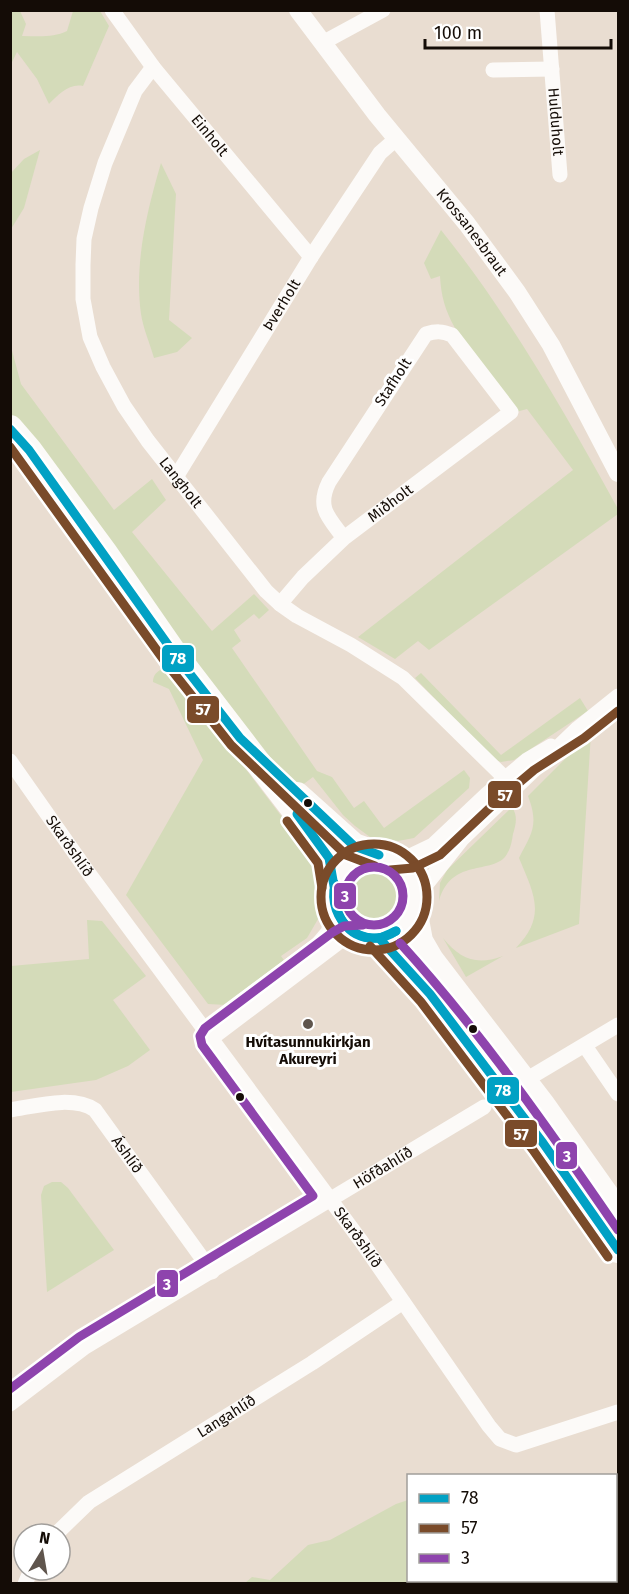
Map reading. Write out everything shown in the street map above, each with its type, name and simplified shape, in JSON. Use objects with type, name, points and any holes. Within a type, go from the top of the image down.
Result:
[{"type":"highway","points":[[10,428],[36,459],[176,656],[322,846],[332,868],[334,898],[346,927],[372,938],[430,994],[543,1143],[618,1250]]},
{"type":"highway","points":[[240,738],[354,846],[384,857],[407,871],[413,881],[417,930],[425,951],[618,1212]]},
{"type":"highway","points":[[334,898],[339,875],[346,866],[367,856],[384,857]]},
{"type":"highway","points":[[372,938],[387,937],[401,929],[415,906]]},
{"type":"street","name":"Einholt","points":[[112,10],[153,67],[311,257]]},
{"type":"street","name":"Krossanesbraut","points":[[298,10],[396,139],[467,224],[517,291],[551,345],[618,473]]},
{"type":"street","points":[[324,42],[383,10]]},
{"type":"street","name":"Hulduholt","points":[[547,10],[560,175]]},
{"type":"street","name":"Langholt","points":[[153,67],[135,91],[101,174],[84,240],[83,299],[90,338],[103,367],[124,406],[148,441],[266,591],[297,616],[351,645],[403,678],[510,784]]},
{"type":"street","name":"Hulduholt","points":[[493,70],[552,69]]},
{"type":"street","name":"Þverholt","points":[[176,477],[311,257],[380,153],[396,139]]},
{"type":"street","name":"Stafholt","points":[[344,538],[322,504],[324,492],[426,334],[444,331],[452,335],[511,412]]},
{"type":"street","name":"Miðholt","points":[[280,604],[303,577],[344,538],[511,412]]},
{"type":"street","points":[[384,857],[410,856],[433,845],[618,696]]},
{"type":"street","name":"Skarðshlíð","points":[[10,762],[90,875],[330,1199],[500,1439],[516,1444],[618,1412]]},
{"type":"street","points":[[415,906],[421,891],[510,784]]},
{"type":"street","points":[[208,1033],[317,945],[328,932],[334,898]]},
{"type":"street","points":[[208,1033],[339,942],[354,937],[372,938]]},
{"type":"street","points":[[495,1081],[510,1084],[524,1082],[618,1025]]},
{"type":"street","points":[[585,1046],[618,1094]]},
{"type":"street","name":"Áshlíð","points":[[10,1110],[69,1102],[82,1103],[95,1110],[212,1272]]},
{"type":"street","name":"Höfðahlíð","points":[[10,1404],[85,1347],[484,1107]]},
{"type":"street","name":"Langahlíð","points":[[68,1522],[89,1502],[312,1363],[403,1302]]},
{"type":"green space","points":[[11,10],[20,11],[26,24],[22,36],[51,36],[62,33],[67,31],[73,11],[100,11],[109,26],[83,86],[68,88],[49,104],[37,79],[17,52],[11,64]]},
{"type":"green space","points":[[40,150],[24,208],[11,229],[11,173],[24,159]]},
{"type":"green space","points":[[161,163],[176,194],[169,320],[192,338],[177,352],[154,358],[141,314],[139,276],[143,237]]},
{"type":"green space","points":[[441,230],[490,296],[536,366],[618,509],[618,514],[429,650],[418,641],[395,659],[358,637],[573,470],[527,409],[516,412],[455,328],[444,303],[440,276],[431,279],[424,263]]},
{"type":"green space","points":[[11,347],[21,384],[114,510],[152,479],[166,500],[132,532],[212,631],[254,594],[269,610],[259,619],[254,614],[234,630],[241,641],[232,648],[317,771],[332,777],[354,808],[364,801],[384,828],[464,770],[470,778],[469,788],[414,838],[398,841],[370,837],[355,826],[343,815],[313,777],[301,786],[288,779],[275,767],[82,515],[11,418]]},
{"type":"green space","points":[[170,669],[307,850],[316,864],[323,889],[321,914],[307,938],[281,956],[286,963],[226,1005],[208,1004],[126,895],[203,760],[169,689],[153,682],[159,670]]},
{"type":"green space","points":[[421,673],[501,755],[580,698],[588,711],[514,760],[501,762],[493,759],[415,678]]},
{"type":"green space","points":[[591,733],[579,924],[516,948],[532,926],[535,915],[533,894],[519,858],[533,822],[528,796]]},
{"type":"green space","points":[[512,807],[516,823],[508,852],[494,864],[454,877],[445,887],[439,901],[440,883],[447,870]]},
{"type":"green space","points":[[365,866],[385,866],[406,887],[401,916],[373,928],[354,919],[344,900],[349,879]]},
{"type":"green space","points":[[87,920],[102,921],[146,976],[113,1000],[150,1050],[128,1066],[96,1080],[11,1092],[11,966],[89,959]]},
{"type":"green space","points":[[443,938],[462,956],[469,959],[485,960],[503,956],[466,977]]},
{"type":"green space","points":[[52,1182],[61,1182],[68,1188],[114,1250],[47,1292],[41,1195],[44,1186]]},
{"type":"green space","points":[[407,1500],[407,1582],[499,1582],[496,1584],[245,1583],[252,1577],[270,1580],[308,1545],[330,1540]]},
{"type":"transit line","name":"78","points":[[10,429],[29,450],[176,656],[240,738],[354,846],[379,855]]},
{"type":"transit line","name":"57","points":[[10,447],[166,663],[231,745],[346,855],[375,866]]},
{"type":"transit line","name":"57","points":[[390,870],[413,868],[440,855],[534,770],[584,738],[618,711]]},
{"type":"transit line","name":"78","points":[[297,814],[329,858],[334,886]]},
{"type":"transit line","name":"57","points":[[287,821],[318,863],[322,888]]},
{"type":"transit line","name":"57","points":[[374,844],[394,848],[412,859],[423,877],[427,897],[423,917],[412,935],[394,946],[374,950],[354,946],[336,935],[325,917],[321,897],[325,877],[336,859],[354,848],[374,844]]},
{"type":"transit line","name":"3","points":[[374,867],[385,869],[398,880],[403,896],[401,907],[390,920],[374,925],[363,923],[350,912],[345,896],[347,885],[358,872],[374,867]]},
{"type":"transit line","name":"78","points":[[335,884],[336,905],[344,923],[350,930],[368,938],[379,938],[396,931]]},
{"type":"transit line","name":"78","points":[[335,884],[336,910],[350,929],[372,938],[384,937],[396,931]]},
{"type":"transit line","name":"3","points":[[10,1389],[79,1337],[313,1196],[202,1045],[200,1036],[205,1028],[333,932],[344,926],[363,925]]},
{"type":"transit line","name":"78","points":[[379,938],[430,994],[543,1143],[618,1250]]},
{"type":"transit line","name":"3","points":[[400,943],[487,1047],[618,1230]]},
{"type":"transit line","name":"57","points":[[370,946],[421,1002],[533,1150],[608,1257]]},
{"type":"place","name":"Hvítasunnukirkjan Akureyri","points":[[308,1024]]}]
